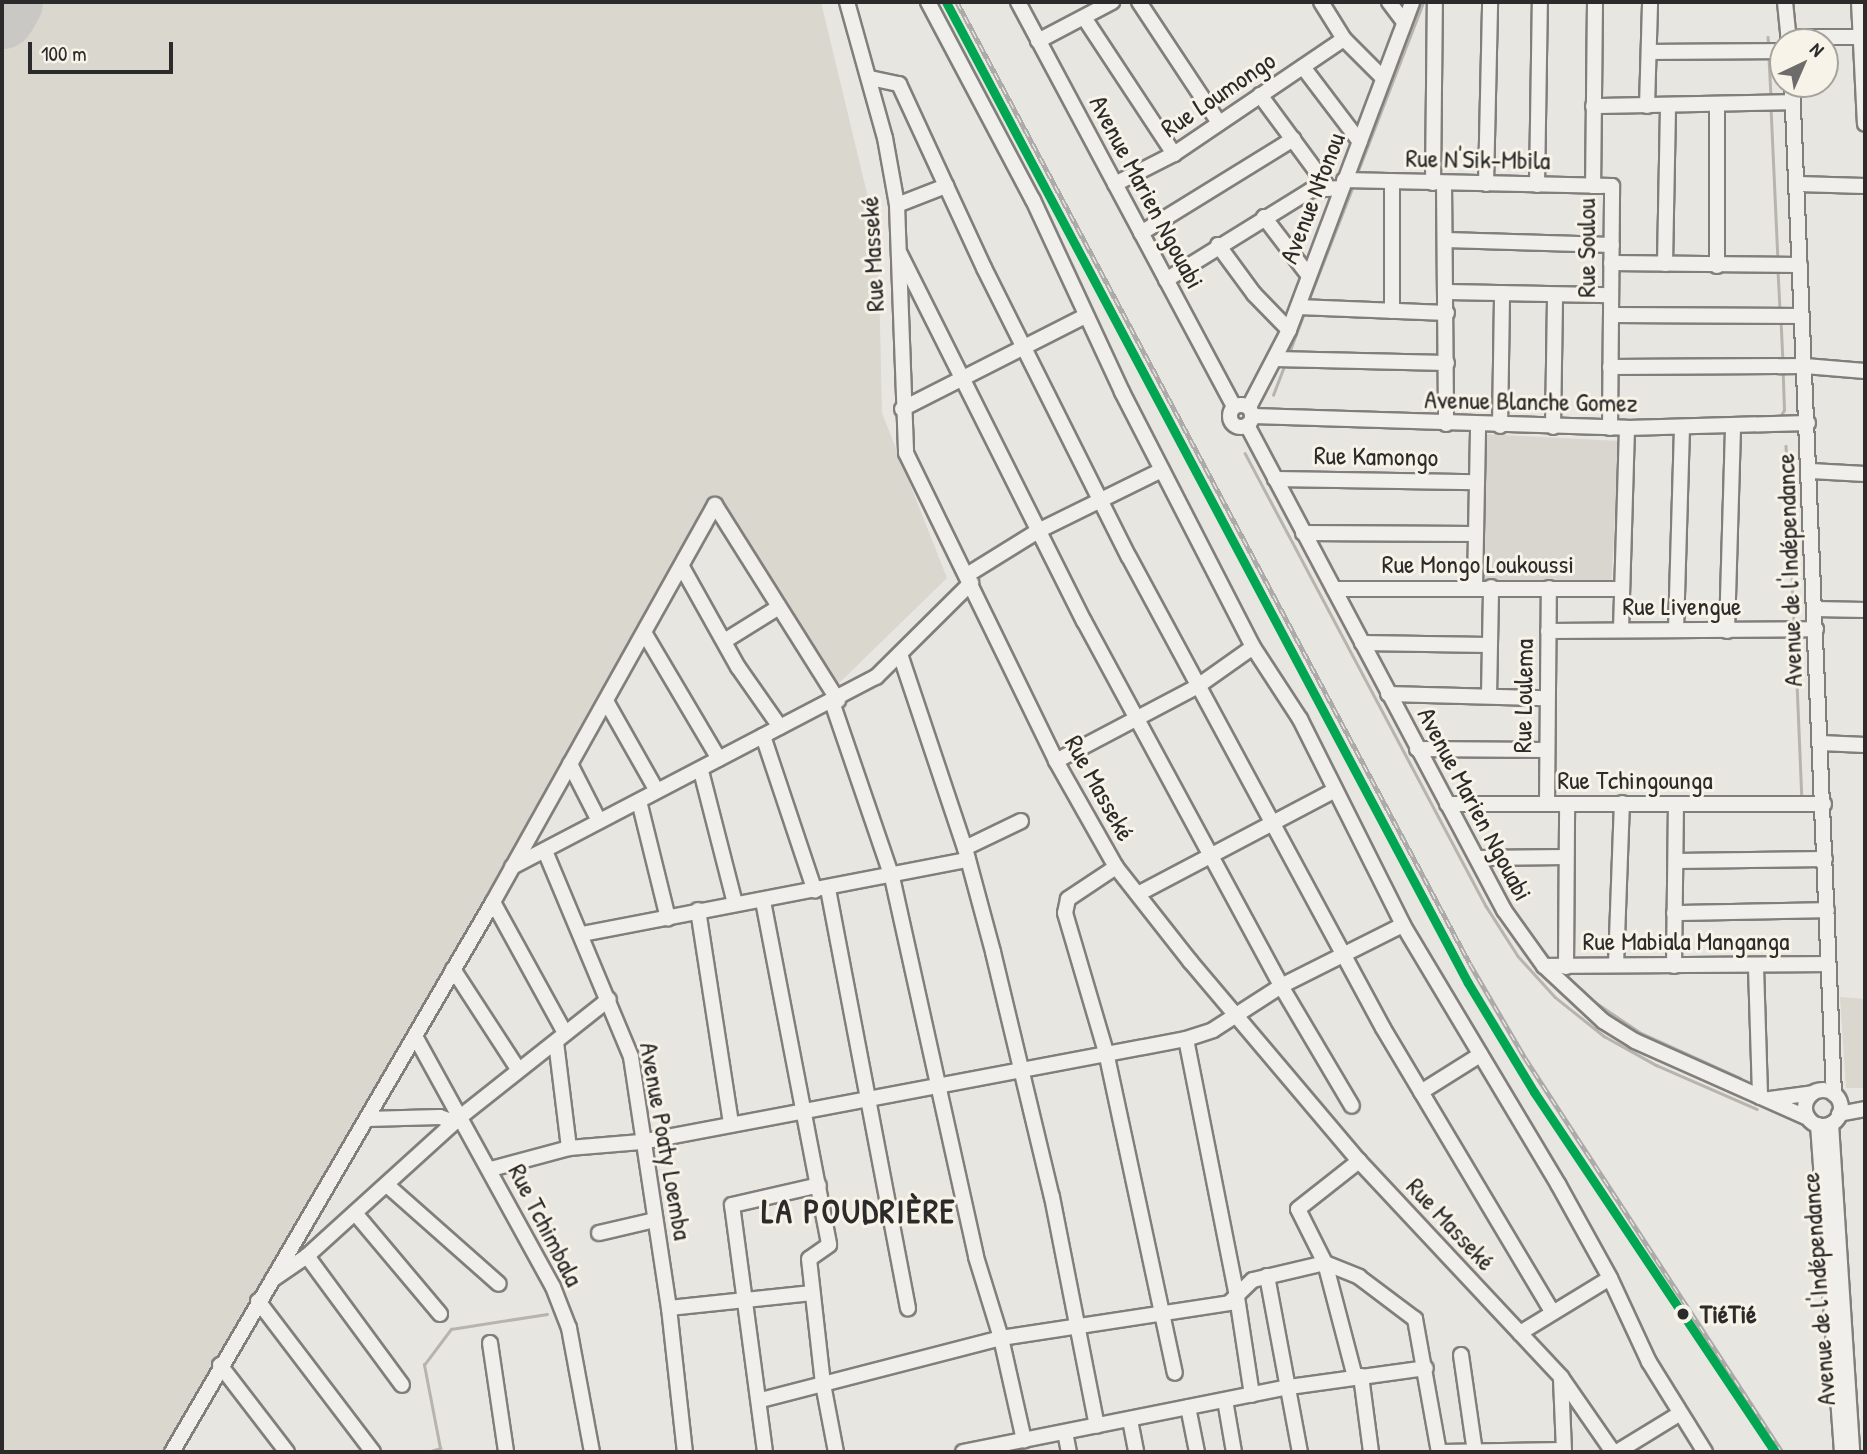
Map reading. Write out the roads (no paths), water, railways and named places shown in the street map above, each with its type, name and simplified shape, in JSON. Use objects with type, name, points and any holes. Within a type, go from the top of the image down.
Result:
[{"type":"street","name":"Rue Masseké","points":[[847,2],[870,78],[897,205],[902,409],[906,453],[1055,761],[1116,867],[1235,1015],[1359,1161],[1561,1377],[1615,1452]]},
{"type":"street","points":[[928,2],[1033,200],[1085,316],[1253,647],[1300,719],[1403,925],[1610,1278],[1649,1363],[1705,1452]]},
{"type":"street","name":"Avenue Marien Ngouabi","points":[[1018,2],[1166,280],[1246,414],[1303,533],[1509,918],[1544,966],[1603,1021],[1635,1041],[1765,1098],[1828,1113]]},
{"type":"street","points":[[1038,41],[1085,19],[1112,2]]},
{"type":"street","points":[[1139,2],[1219,123]]},
{"type":"street","points":[[1321,2],[1344,39],[1383,78]]},
{"type":"street","points":[[1389,2],[1404,22]]},
{"type":"street","name":"Avenue Ntonou","points":[[1246,414],[1289,330],[1337,185],[1360,142],[1412,2]]},
{"type":"street","points":[[1435,2],[1438,183],[1446,240],[1448,292],[1446,424]]},
{"type":"street","points":[[1486,184],[1490,2]]},
{"type":"street","points":[[1537,186],[1540,2]]},
{"type":"street","name":"Rue Soulou","points":[[1595,2],[1593,186],[1612,186],[1610,428]]},
{"type":"street","points":[[1647,106],[1650,2]]},
{"type":"street","points":[[1785,2],[1786,28]]},
{"type":"street","points":[[1859,2],[1863,37],[1865,124]]},
{"type":"street","points":[[1085,19],[1174,154]]},
{"type":"street","points":[[1839,39],[1863,37]]},
{"type":"street","name":"Rue Loumongo","points":[[1115,184],[1174,154],[1344,39]]},
{"type":"street","points":[[1650,52],[1769,44]]},
{"type":"street","points":[[1303,66],[1360,142]]},
{"type":"street","points":[[870,78],[899,84],[1100,501],[1198,686],[1344,957],[1552,1312]]},
{"type":"street","points":[[1166,280],[1265,217],[1337,185],[1293,139],[1260,95]]},
{"type":"street","name":"Avenue de l'Indépendance","points":[[1793,98],[1824,804],[1828,1113],[1842,1452]]},
{"type":"street","points":[[1594,106],[1717,106],[1793,102]]},
{"type":"street","points":[[1665,264],[1668,106]]},
{"type":"street","points":[[1717,106],[1717,266]]},
{"type":"street","points":[[1141,233],[1293,139]]},
{"type":"street","points":[[1392,181],[1392,311]]},
{"type":"street","name":"Rue N'Sik-Mbila","points":[[1337,185],[1392,181],[1612,186]]},
{"type":"street","points":[[1798,184],[1865,186]]},
{"type":"street","points":[[897,205],[946,186]]},
{"type":"street","points":[[1265,217],[1309,276]]},
{"type":"street","points":[[1446,240],[1612,245]]},
{"type":"street","points":[[1218,245],[1254,295],[1289,330]]},
{"type":"street","points":[[898,250],[1038,531],[1137,719],[1281,986],[1352,1106]]},
{"type":"street","points":[[1611,263],[1800,265]]},
{"type":"street","points":[[1448,292],[1611,295]]},
{"type":"street","points":[[1500,426],[1502,293]]},
{"type":"street","points":[[1553,427],[1555,295]]},
{"type":"street","points":[[1298,307],[1447,313]]},
{"type":"street","points":[[1611,315],[1802,316]]},
{"type":"street","points":[[902,409],[963,381],[1085,316]]},
{"type":"street","points":[[1275,359],[1447,363]]},
{"type":"street","points":[[1610,367],[1805,366],[1865,371]]},
{"type":"street","name":"Avenue Blanche Gomez","points":[[1246,414],[1478,426],[1682,429],[1808,424]]},
{"type":"street","points":[[1475,587],[1478,426]]},
{"type":"street","points":[[1621,630],[1627,428]]},
{"type":"street","points":[[1727,631],[1733,428]]},
{"type":"street","points":[[1676,629],[1682,429]]},
{"type":"street","points":[[512,867],[701,771],[876,677],[969,579],[1038,531],[1162,470]]},
{"type":"street","points":[[1811,471],[1865,474]]},
{"type":"street","name":"Rue Kamongo","points":[[1275,479],[1477,482]]},
{"type":"street","points":[[177,1450],[220,1365],[493,902],[715,505],[835,701],[892,877],[976,1257],[1001,1338],[1024,1440]]},
{"type":"street","points":[[1303,533],[1475,534]]},
{"type":"street","points":[[682,567],[726,640],[738,667],[780,727]]},
{"type":"street","points":[[1489,696],[1490,587]]},
{"type":"street","name":"Rue Loulema","points":[[1547,804],[1549,588]]},
{"type":"street","name":"Rue Mongo Loukoussi","points":[[1334,589],[1622,589]]},
{"type":"street","points":[[726,640],[779,607]]},
{"type":"street","points":[[1815,608],[1865,610]]},
{"type":"street","name":"Rue Livengue","points":[[1548,631],[1816,629]]},
{"type":"street","points":[[645,634],[719,759]]},
{"type":"street","points":[[1362,643],[1489,645]]},
{"type":"street","points":[[1055,761],[1198,686],[1253,647]]},
{"type":"street","points":[[900,654],[966,854],[1052,1197],[1097,1426]]},
{"type":"street","points":[[1388,694],[1546,698]]},
{"type":"street","points":[[606,701],[657,791]]},
{"type":"street","points":[[763,736],[821,890],[870,1097],[908,1308]]},
{"type":"street","points":[[1821,743],[1865,745]]},
{"type":"street","points":[[1417,749],[1546,750]]},
{"type":"street","points":[[570,765],[599,821]]},
{"type":"street","points":[[701,771],[735,903]]},
{"type":"street","points":[[1138,894],[1335,790]]},
{"type":"street","points":[[639,801],[668,918]]},
{"type":"street","name":"Rue Tchingounga","points":[[1447,803],[1824,804]]},
{"type":"street","points":[[1616,965],[1622,803]]},
{"type":"street","points":[[1566,967],[1567,804]]},
{"type":"street","points":[[1674,966],[1676,805]]},
{"type":"street","points":[[582,934],[735,903],[763,901],[892,877],[966,854],[1021,821]]},
{"type":"street","name":"Avenue Poaty Loemba","points":[[545,851],[610,999],[631,1057],[641,1142],[669,1308],[685,1452]]},
{"type":"street","points":[[1477,858],[1566,857]]},
{"type":"street","points":[[1675,861],[1825,859]]},
{"type":"street","points":[[1116,867],[1065,905],[1106,1052],[1175,1373]]},
{"type":"street","points":[[763,901],[806,1109],[829,1245],[809,1256],[823,1384],[836,1452]]},
{"type":"street","points":[[493,902],[560,1037],[569,1148]]},
{"type":"street","points":[[698,910],[731,1124]]},
{"type":"street","points":[[1674,914],[1827,910]]},
{"type":"street","points":[[491,1169],[569,1148],[641,1142],[870,1097],[940,1087],[1020,1068],[1186,1039],[1213,1030],[1281,986],[1344,957],[1403,925]]},
{"type":"street","name":"Rue Mabiala Manganga","points":[[1544,966],[1756,967],[1828,964]]},
{"type":"street","points":[[1756,967],[1765,1098],[1815,1092],[1828,1113],[1862,1109]]},
{"type":"street","points":[[453,969],[518,1069]]},
{"type":"street","points":[[268,1283],[307,1256],[456,1120],[610,999]]},
{"type":"street","name":"Rue Tchimbala","points":[[415,1036],[456,1120],[491,1169],[549,1279],[569,1328],[592,1452]]},
{"type":"street","points":[[1186,1039],[1237,1297],[1252,1395]]},
{"type":"street","name":"Avenue de l'Indépendance","points":[[1828,1113],[1805,1107],[1815,1092],[1829,1054]]},
{"type":"street","points":[[1421,1092],[1479,1055]]},
{"type":"street","name":"Avenue de l'Indépendance","points":[[1828,1113],[1852,1452]]},
{"type":"street","points":[[367,1119],[440,1117],[456,1120]]},
{"type":"street","points":[[1359,1161],[1298,1209],[1325,1263],[1358,1376],[1371,1452]]},
{"type":"street","points":[[387,1185],[499,1284]]},
{"type":"street","points":[[765,1452],[761,1400],[732,1205],[819,1185]]},
{"type":"street","points":[[355,1213],[440,1314]]},
{"type":"street","points":[[599,1233],[655,1220]]},
{"type":"street","points":[[307,1256],[402,1385]]},
{"type":"street","points":[[761,1400],[1001,1338],[1162,1310],[1229,1303],[1246,1284],[1267,1276],[1325,1263],[1359,1277],[1409,1311],[1419,1329],[1440,1452],[1564,1451],[1561,1377]]},
{"type":"street","points":[[1267,1276],[1300,1452]]},
{"type":"street","points":[[1520,1333],[1610,1278]]},
{"type":"street","points":[[669,1308],[812,1293]]},
{"type":"street","points":[[258,1301],[373,1452]]},
{"type":"street","points":[[489,1343],[506,1452]]},
{"type":"street","points":[[1461,1355],[1474,1451]]},
{"type":"street","points":[[220,1365],[287,1452]]},
{"type":"street","points":[[962,1452],[1000,1448],[1024,1440],[1289,1387],[1426,1367]]},
{"type":"street","points":[[1225,1400],[1234,1452]]},
{"type":"street","points":[[1188,1408],[1197,1452]]},
{"type":"street","points":[[1615,1452],[1679,1414]]},
{"type":"street","points":[[1130,1420],[1136,1452]]},
{"type":"street","points":[[1065,1432],[1069,1452]]},
{"type":"waterway","points":[[1356,176],[1423,2]]},
{"type":"waterway","points":[[1768,37],[1769,48]]},
{"type":"waterway","points":[[1771,107],[1778,261]]},
{"type":"waterway","points":[[1307,304],[1353,186]]},
{"type":"waterway","points":[[1778,271],[1780,310]]},
{"type":"waterway","points":[[1289,353],[1304,313]]},
{"type":"waterway","points":[[1781,320],[1783,362]]},
{"type":"waterway","points":[[1273,395],[1284,366]]},
{"type":"waterway","points":[[1780,417],[1784,410],[1783,373]]},
{"type":"waterway","points":[[1786,446],[1794,624]]},
{"type":"waterway","points":[[1245,453],[1486,906],[1518,956],[1555,997],[1604,1036],[1656,1065],[1757,1109]]},
{"type":"waterway","points":[[1287,485],[1310,529]]},
{"type":"waterway","points":[[1315,538],[1340,585]]},
{"type":"waterway","points":[[1345,593],[1368,637]]},
{"type":"waterway","points":[[1795,635],[1802,799]]},
{"type":"waterway","points":[[1374,649],[1395,690]]},
{"type":"waterway","points":[[1400,699],[1425,745]]},
{"type":"waterway","points":[[1430,754],[1453,798]]},
{"type":"waterway","points":[[1459,810],[1483,853]]},
{"type":"waterway","points":[[1487,862],[1520,921]]},
{"type":"waterway","points":[[1532,937],[1550,959]]},
{"type":"waterway","points":[[1562,972],[1595,1002],[1641,1033],[1740,1078]]},
{"type":"waterway","points":[[428,1452],[440,1448],[424,1365],[451,1329],[547,1314]]},
{"type":"railway","points":[[957,2],[1470,964],[1525,1058],[1782,1452]]},
{"type":"place","name":"TiéTié","points":[[1683,1314]]},
{"type":"district","name":"LA POUDRIÈRE","points":[[859,1212]]}]
